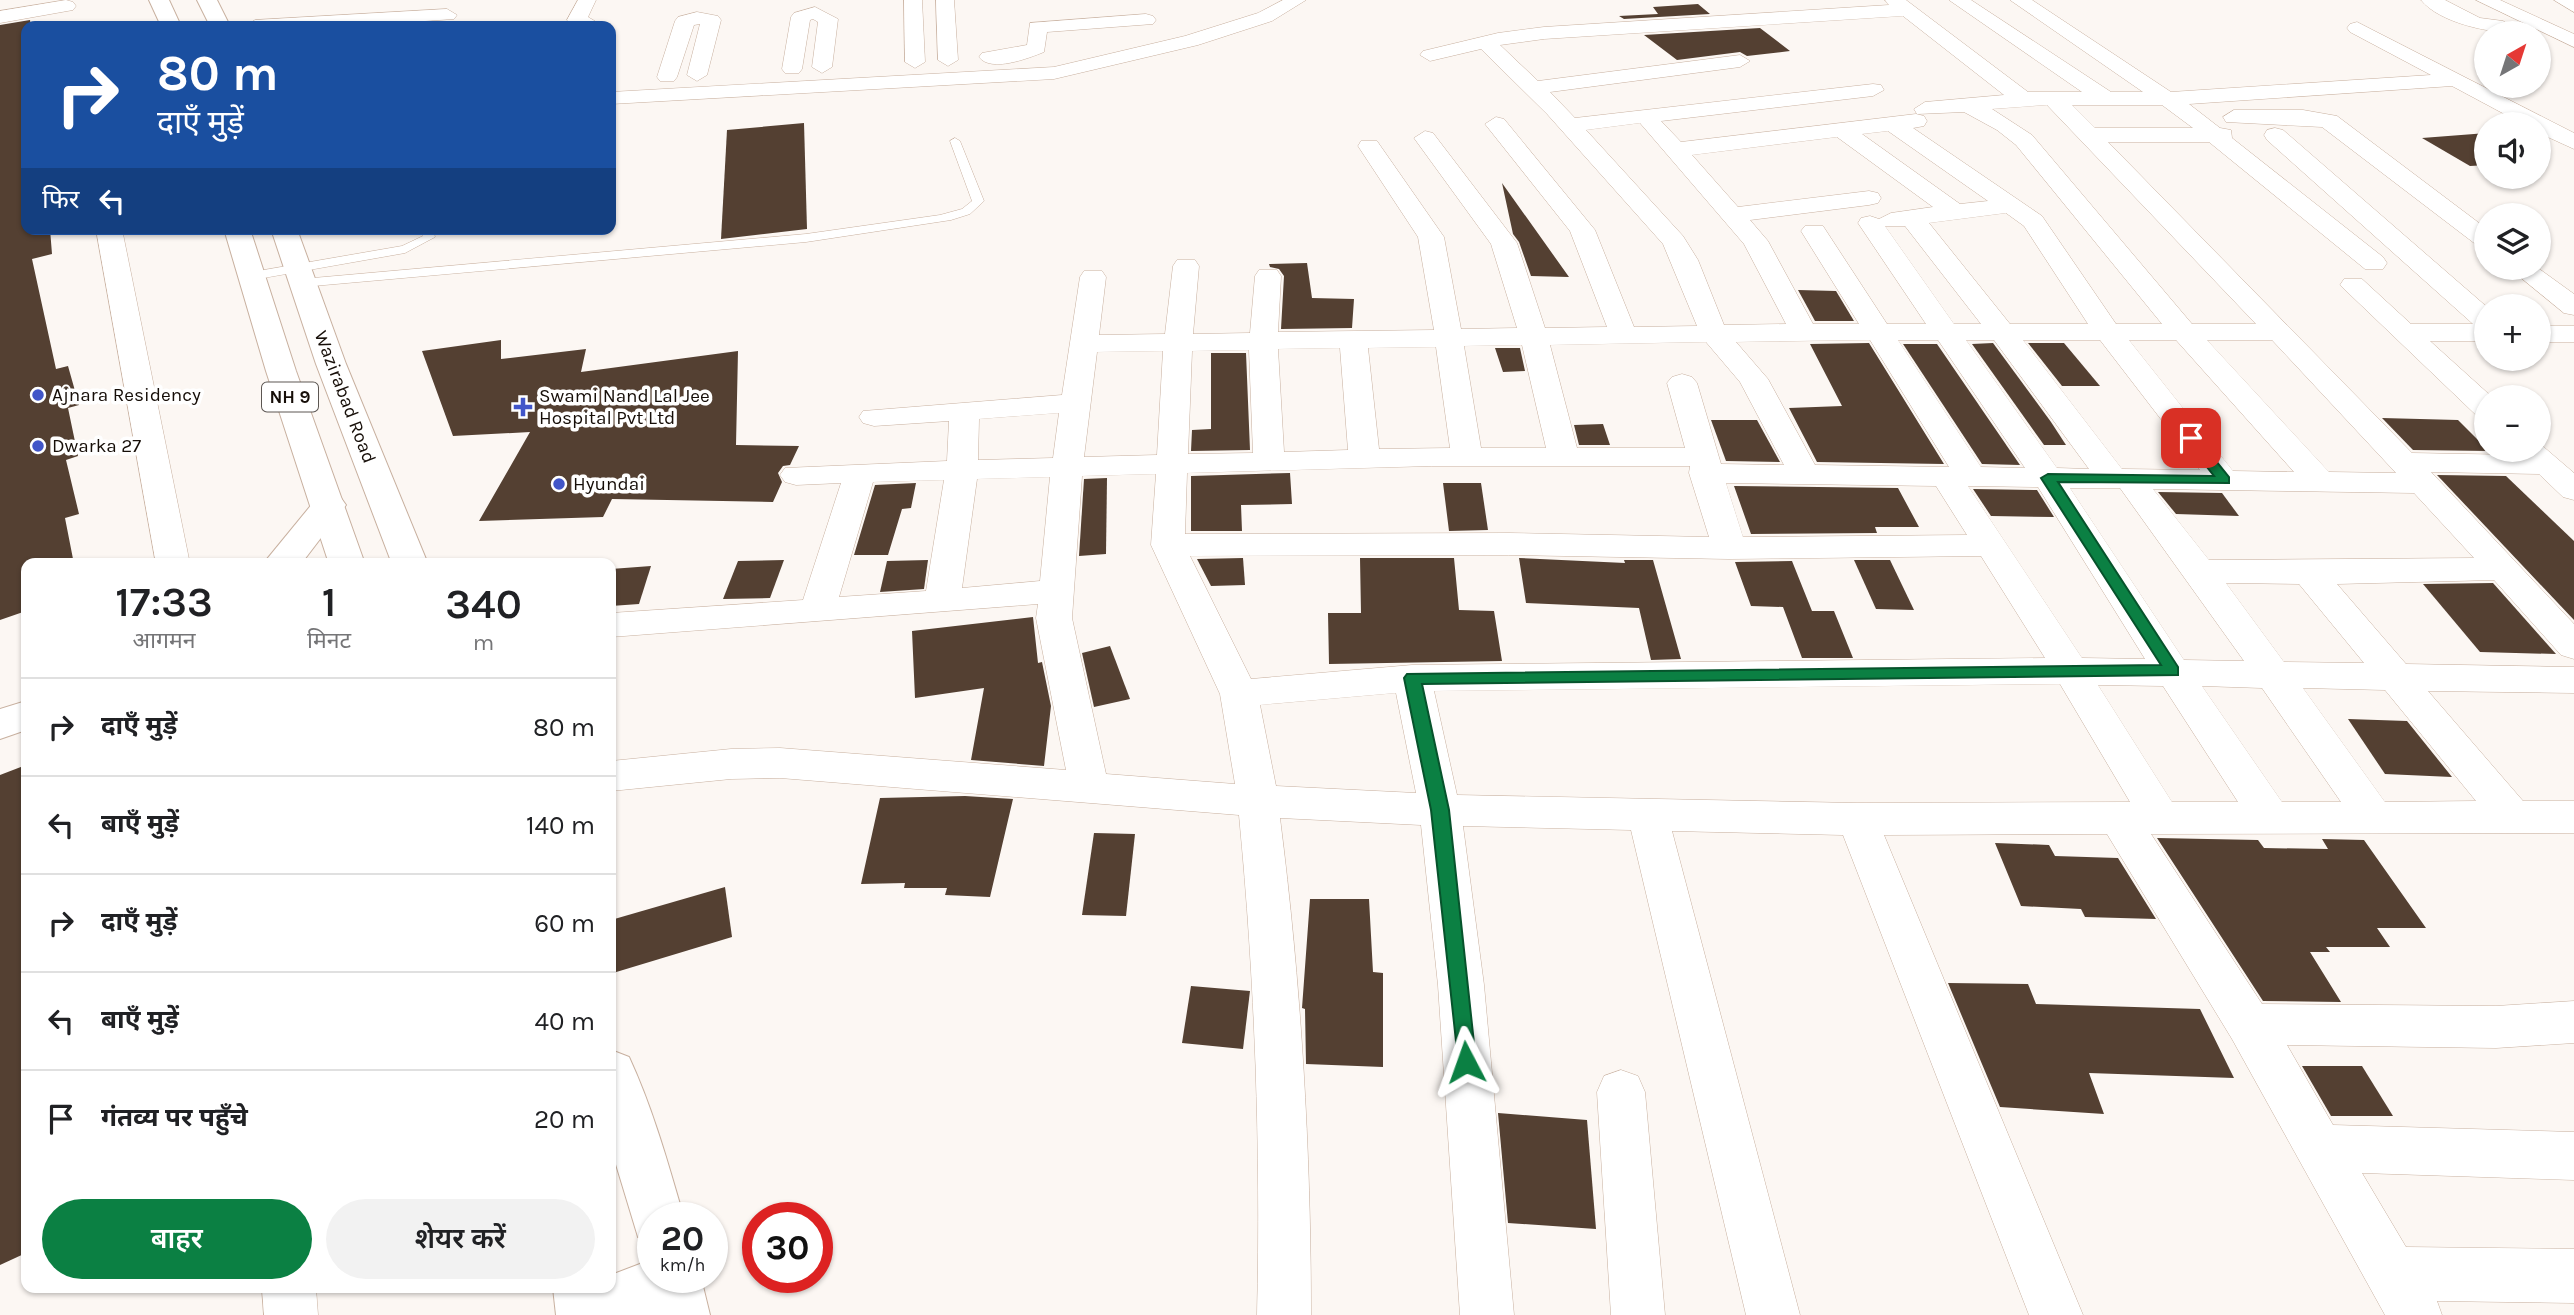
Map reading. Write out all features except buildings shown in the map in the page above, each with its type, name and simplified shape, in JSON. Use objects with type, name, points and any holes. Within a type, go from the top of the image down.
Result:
[{"type":"main road","points":[[159,0],[169,21]]},
{"type":"main road","points":[[207,0],[218,21]]},
{"type":"main road","name":"NH 9","points":[[239,235],[345,558]]},
{"type":"main road","name":"Wazirabad Road","points":[[286,235],[408,558]]},
{"type":"main road","points":[[286,558],[328,505]]},
{"type":"main road","points":[[0,703],[21,697]]},
{"type":"main road","points":[[0,724],[21,717]]},
{"type":"main road","points":[[616,1086],[629,1120],[652,1202]]},
{"type":"main road","points":[[582,1293],[585,1315],[665,1293]]},
{"type":"street","points":[[580,21],[577,20],[587,0]]},
{"type":"street","points":[[913,0],[915,62]]},
{"type":"street","points":[[945,0],[948,60]]},
{"type":"street","points":[[1060,0],[1064,26]]},
{"type":"street","points":[[616,89],[1054,72],[1242,26],[1297,0]]},
{"type":"street","points":[[1958,0],[2105,98]]},
{"type":"street","points":[[2019,0],[2195,118],[2374,263]]},
{"type":"street","points":[[2430,0],[2474,22]]},
{"type":"street","points":[[2485,0],[2574,41]]},
{"type":"street","points":[[2563,0],[2574,6]]},
{"type":"street","points":[[0,17],[66,3],[69,21]]},
{"type":"street","points":[[1430,55],[1485,41],[1544,33],[1901,5],[2023,99]]},
{"type":"street","points":[[616,89],[667,76],[1030,53],[1037,48],[1035,18],[1064,26],[1144,10],[1156,49]]},
{"type":"street","points":[[792,69],[801,17],[815,13],[828,19],[822,67]]},
{"type":"street","points":[[342,21],[447,15]]},
{"type":"street","points":[[667,76],[685,22],[704,18],[711,20],[697,75]]},
{"type":"street","points":[[2357,28],[2574,142]]},
{"type":"street","points":[[1485,41],[1569,125],[1674,241],[1685,260],[1714,334],[1753,379],[1804,473]]},
{"type":"street","points":[[1534,88],[1740,61]]},
{"type":"street","points":[[1675,149],[1843,131],[1970,106],[2023,99],[2167,99],[2455,80]]},
{"type":"street","points":[[1569,125],[1872,90]]},
{"type":"street","points":[[2052,97],[2415,472],[2574,646]]},
{"type":"street","points":[[1970,106],[2006,125],[2024,140],[2184,332],[2320,481]]},
{"type":"street","points":[[1645,116],[1733,215],[1820,227],[2013,205]]},
{"type":"street","points":[[2195,118],[2313,117],[2329,121],[2474,231]]},
{"type":"street","points":[[1911,118],[2040,229],[2106,331],[2224,480]]},
{"type":"street","points":[[1496,124],[1582,230],[1624,336]]},
{"type":"street","points":[[1843,131],[1955,212]]},
{"type":"street","points":[[2091,135],[2276,135],[2351,138]]},
{"type":"street","points":[[2276,135],[2474,310]]},
{"type":"street","points":[[1425,138],[1504,243],[1534,337],[1564,457]]},
{"type":"street","points":[[1369,146],[1431,237],[1467,457]]},
{"type":"street","points":[[1733,215],[1820,227],[1944,331],[2048,478],[2269,816]]},
{"type":"street","points":[[1912,218],[2000,331],[2199,571],[2374,818]]},
{"type":"street","points":[[1804,332],[1820,227]]},
{"type":"street","points":[[1820,227],[1959,477],[1992,545],[2071,671],[2140,818],[2249,1024],[2404,1294],[2574,1276]]},
{"type":"street","points":[[110,235],[172,558]]},
{"type":"street","points":[[1186,266],[1178,343],[1168,545],[1239,694],[1258,801],[1269,900],[1285,1215],[1284,1315]]},
{"type":"street","points":[[1268,276],[1264,342],[1269,462]]},
{"type":"street","points":[[1089,787],[1055,618],[1055,590],[1067,468],[1093,277]]},
{"type":"street","points":[[2538,280],[2574,307]]},
{"type":"street","points":[[2353,285],[2474,397]]},
{"type":"street","points":[[1085,344],[1879,331],[2277,332]]},
{"type":"street","points":[[2404,332],[2474,333]]},
{"type":"street","points":[[2551,334],[2574,334]]},
{"type":"street","points":[[1353,341],[1364,459]]},
{"type":"street","points":[[1682,383],[1728,548]]},
{"type":"street","points":[[874,417],[1077,403]]},
{"type":"street","points":[[942,602],[962,470],[964,411]]},
{"type":"street","points":[[796,475],[1364,459],[1564,457],[1804,473],[2320,481],[2498,462]]},
{"type":"street","points":[[2544,462],[2574,490]]},
{"type":"street","points":[[817,610],[860,473]]},
{"type":"street","points":[[1168,545],[1509,544],[1728,548],[1992,545]]},
{"type":"street","points":[[2199,571],[2309,573],[2505,569]]},
{"type":"street","points":[[2309,573],[2513,818]]},
{"type":"street","points":[[616,625],[942,602],[1055,590]]},
{"type":"street","points":[[1239,694],[1412,678],[2071,671],[2574,680]]},
{"type":"street","points":[[1412,678],[1440,810],[1461,985],[1487,1315]]},
{"type":"street","points":[[616,776],[731,764],[780,763],[1258,801],[1648,816],[1857,819],[2574,817]]},
{"type":"street","points":[[1648,816],[1773,1315]]},
{"type":"street","points":[[1857,819],[2056,1315]]},
{"type":"street","points":[[2249,1024],[2496,1027],[2574,1022]]},
{"type":"street","points":[[1621,1091],[1638,1315]]},
{"type":"street","points":[[2320,1148],[2574,1156]]},
{"type":"street","points":[[289,1293],[291,1315]]},
{"type":"lane","points":[[251,276],[300,275],[806,238],[940,219],[973,208],[978,201],[955,141]]},
{"type":"lane","points":[[300,275],[405,249],[424,242],[429,235]]},
{"type":"place","name":"Ajnara Residency","points":[[38,395]]},
{"type":"place","name":"Swami Nand Lal Jee Hospital Pvt Ltd","points":[[523,407]]},
{"type":"place","name":"Dwarka 27","points":[[38,446]]},
{"type":"place","name":"Hyundai","points":[[559,484]]},
{"type":"route","points":[[1466,1062],[1461,985],[1440,810],[1412,678],[2172,671],[2048,478],[2224,480],[2191,438]]}]
